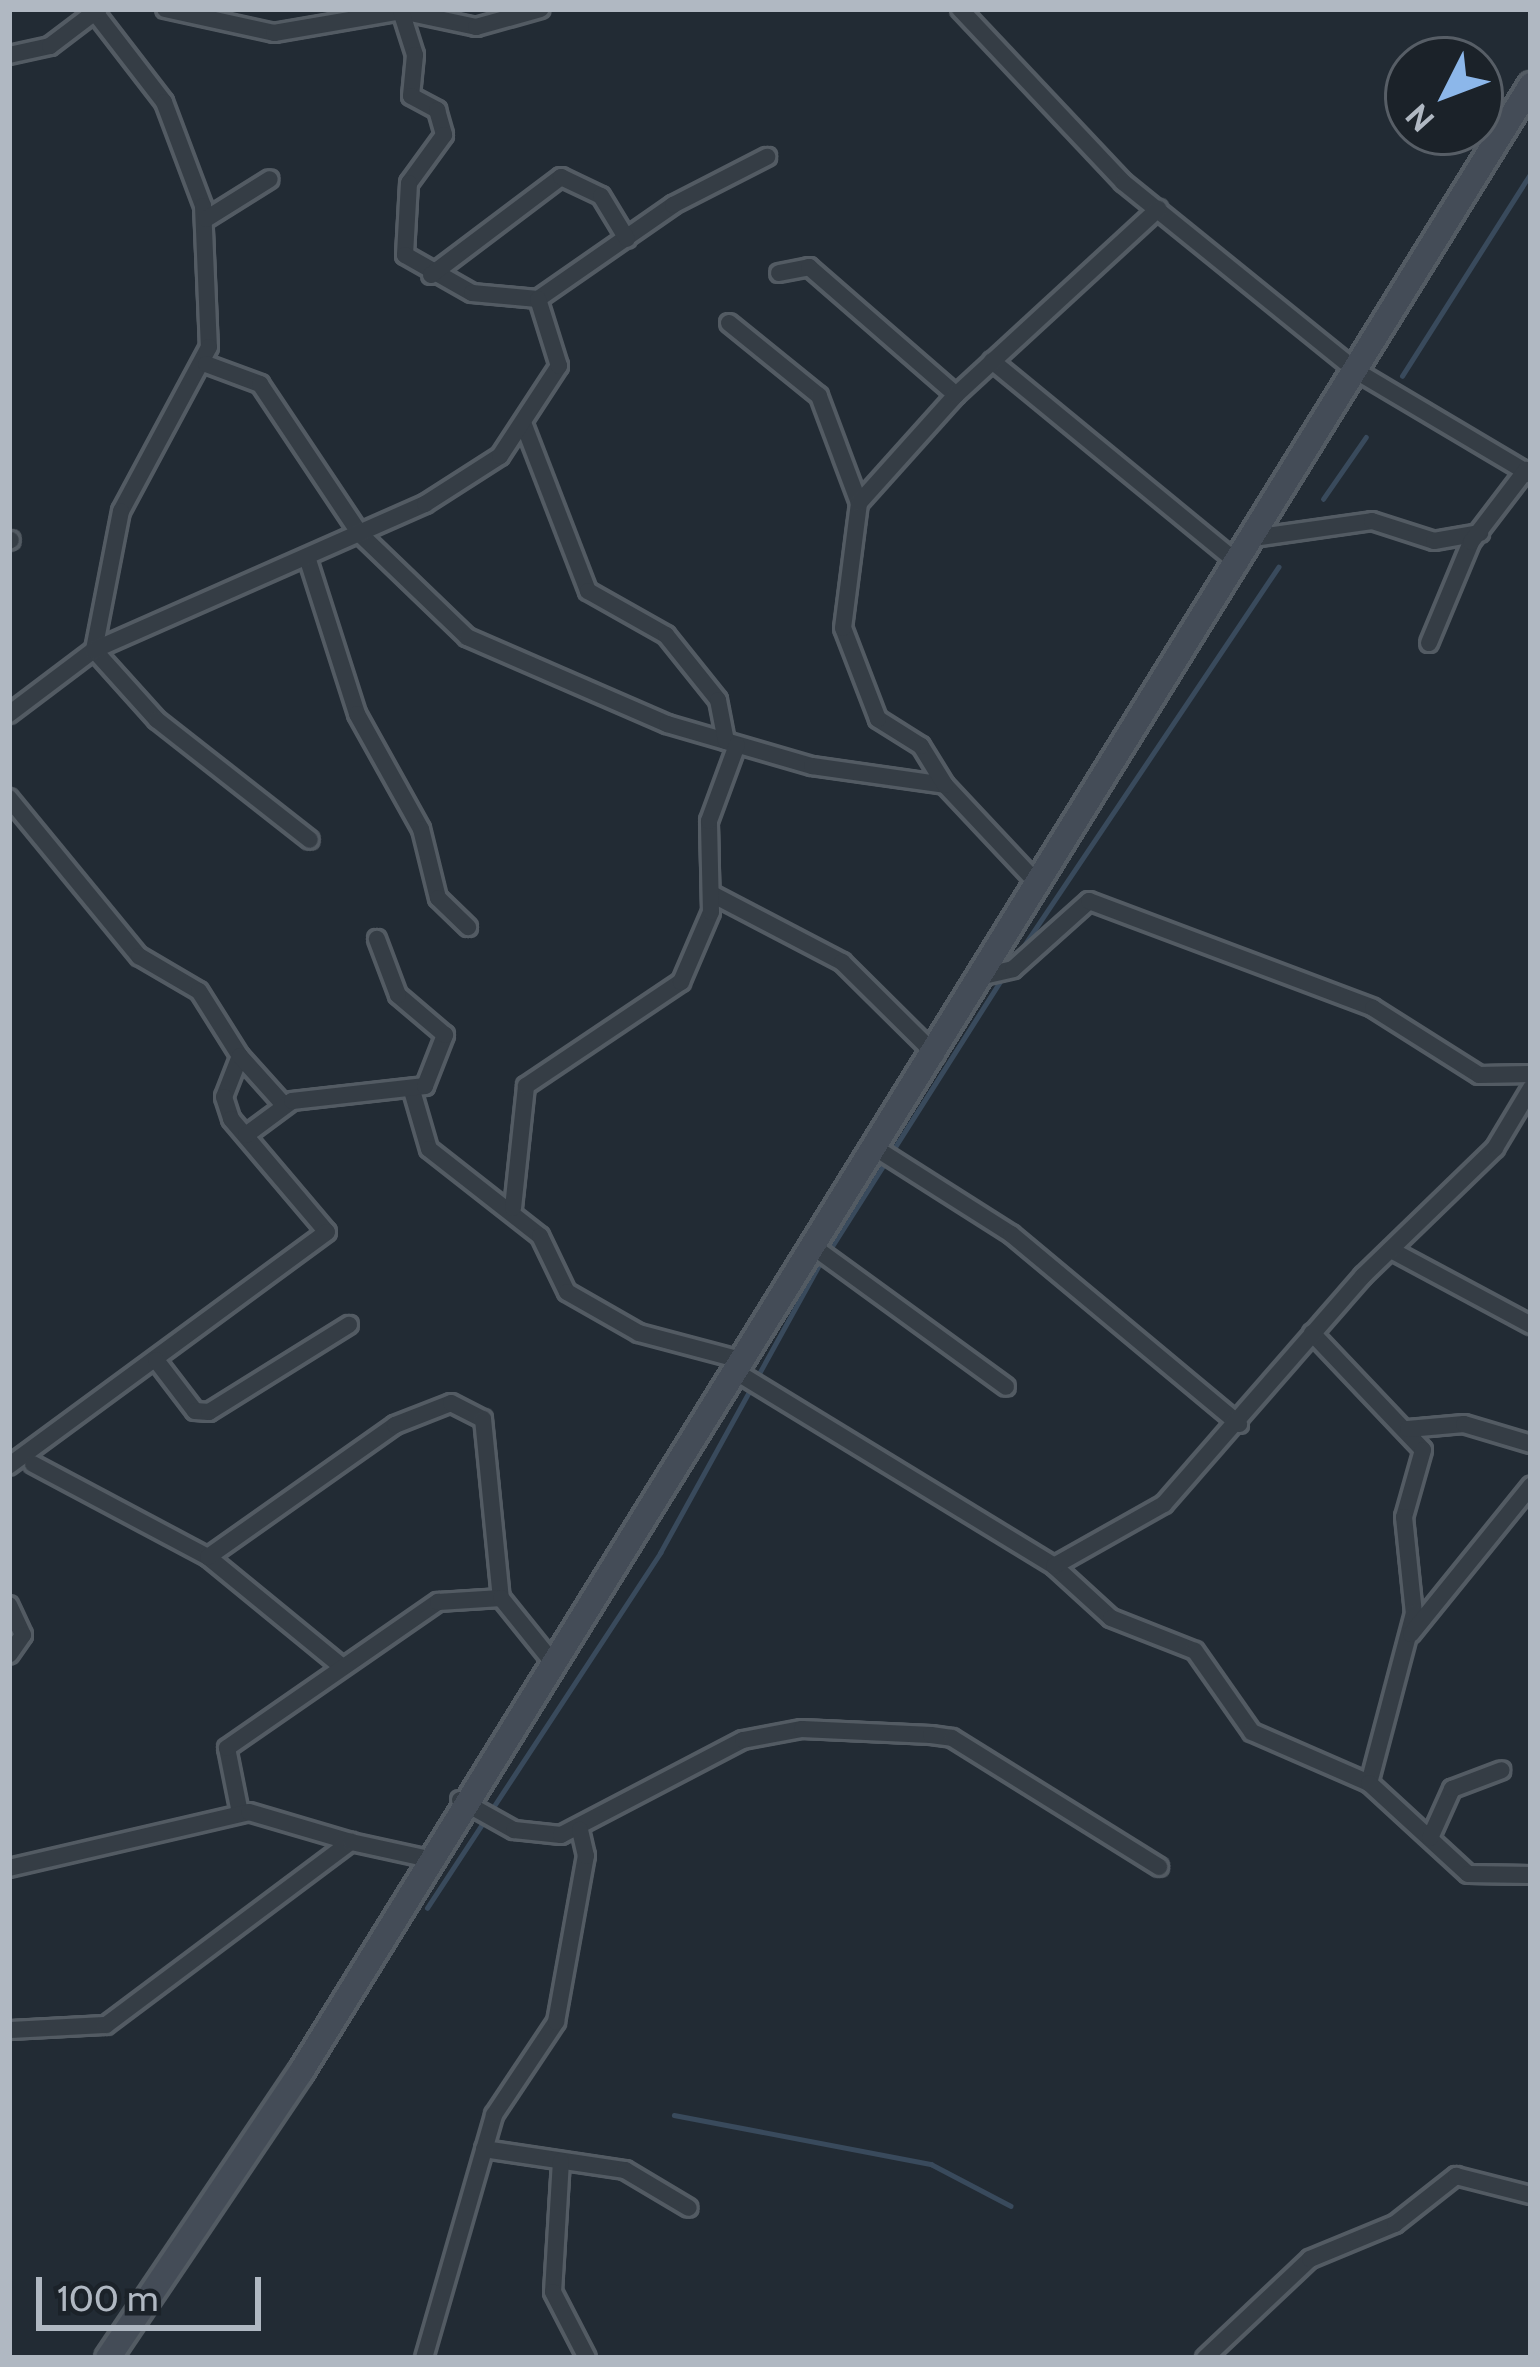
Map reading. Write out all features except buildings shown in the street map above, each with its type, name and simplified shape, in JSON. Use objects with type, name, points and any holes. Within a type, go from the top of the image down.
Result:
[{"type":"street","points":[[165,9],[274,33],[401,11],[476,27],[541,9]]},
{"type":"street","points":[[960,9],[1158,209],[1356,371],[1528,472],[1480,533],[1429,643]]},
{"type":"street","points":[[401,11],[411,96],[442,118],[436,152],[409,183],[404,242],[409,261],[472,293],[538,299],[627,238],[767,157]]},
{"type":"street","points":[[9,55],[50,46],[98,12],[164,102],[206,219],[206,364],[121,511],[94,650]]},
{"type":"street","points":[[108,2358],[429,1859],[460,1799],[741,1367],[1531,85]]},
{"type":"street","points":[[431,275],[561,177],[601,196],[627,238]]},
{"type":"street","points":[[206,219],[270,178]]},
{"type":"street","points":[[859,503],[956,395],[1158,209]]},
{"type":"street","points":[[779,273],[809,268],[956,395]]},
{"type":"street","points":[[9,714],[94,650],[360,534],[473,476],[524,425],[559,366],[538,299]]},
{"type":"street","points":[[729,323],[819,396],[859,503],[843,628],[878,719],[921,746],[946,785],[1039,885]]},
{"type":"street","points":[[992,361],[1239,564]]},
{"type":"street","points":[[206,364],[260,384],[360,534],[467,637],[515,665],[732,743],[946,785]]},
{"type":"street","points":[[513,1208],[526,1086],[681,982],[712,894],[709,821],[732,743],[724,712],[680,649],[588,591],[524,425]]},
{"type":"street","points":[[1252,538],[1372,521],[1434,541],[1480,533]]},
{"type":"street","points":[[307,557],[357,714],[421,829],[438,898],[468,928]]},
{"type":"street","points":[[94,650],[157,720],[310,840]]},
{"type":"street","points":[[9,798],[139,956],[199,991],[240,1056],[283,1104]]},
{"type":"street","points":[[712,894],[842,962],[936,1055]]},
{"type":"street","points":[[979,977],[1013,969],[1089,901],[1373,1007],[1479,1075],[1531,1074]]},
{"type":"street","points":[[377,939],[403,1002],[445,1035],[412,1094],[429,1149],[513,1208],[548,1244],[567,1292],[602,1318],[741,1367],[1054,1566],[1111,1618],[1195,1652],[1252,1732],[1369,1783],[1468,1874],[1531,1875]]},
{"type":"street","points":[[9,1466],[327,1232],[224,1104],[240,1056]]},
{"type":"street","points":[[246,1135],[283,1104],[365,1087],[412,1094]]},
{"type":"street","points":[[1054,1566],[1164,1504],[1312,1333],[1495,1148],[1531,1088]]},
{"type":"street","points":[[877,1149],[1011,1234],[1238,1424]]},
{"type":"street","points":[[815,1248],[1006,1387]]},
{"type":"street","points":[[1391,1250],[1531,1325]]},
{"type":"street","points":[[156,1360],[195,1411],[209,1412],[349,1325]]},
{"type":"street","points":[[1312,1333],[1408,1429],[1424,1459],[1404,1517],[1418,1588],[1369,1783]]},
{"type":"street","points":[[208,1557],[395,1425],[451,1402],[483,1419],[501,1598],[550,1659]]},
{"type":"street","points":[[1408,1429],[1464,1424],[1531,1444]]},
{"type":"street","points":[[33,1464],[208,1557],[341,1666]]},
{"type":"street","points":[[1409,1637],[1531,1486]]},
{"type":"street","points":[[240,1813],[226,1748],[438,1602],[501,1598]]},
{"type":"street","points":[[9,1605],[23,1635],[9,1655]]},
{"type":"street","points":[[460,1799],[514,1830],[580,1830],[743,1740],[802,1729],[952,1738],[1159,1867]]},
{"type":"street","points":[[1430,1838],[1452,1789],[1502,1770]]},
{"type":"street","points":[[9,1868],[240,1813],[429,1859]]},
{"type":"street","points":[[424,2358],[484,2149],[556,2022],[586,1856],[580,1830]]},
{"type":"street","points":[[9,2030],[106,2025],[351,1842]]},
{"type":"street","points":[[484,2149],[625,2170],[689,2208]]},
{"type":"street","points":[[561,2161],[553,2292],[587,2358]]},
{"type":"street","points":[[1205,2358],[1310,2259],[1395,2224],[1456,2176],[1531,2195]]},
{"type":"waterway","points":[[1402,376],[1531,173]]},
{"type":"waterway","points":[[1323,499],[1366,437]]},
{"type":"waterway","points":[[1019,953],[1278,567]]},
{"type":"waterway","points":[[829,1251],[1003,977]]},
{"type":"waterway","points":[[427,1908],[660,1553],[822,1260]]},
{"type":"waterway","points":[[674,2115],[931,2164],[1011,2206]]}]
